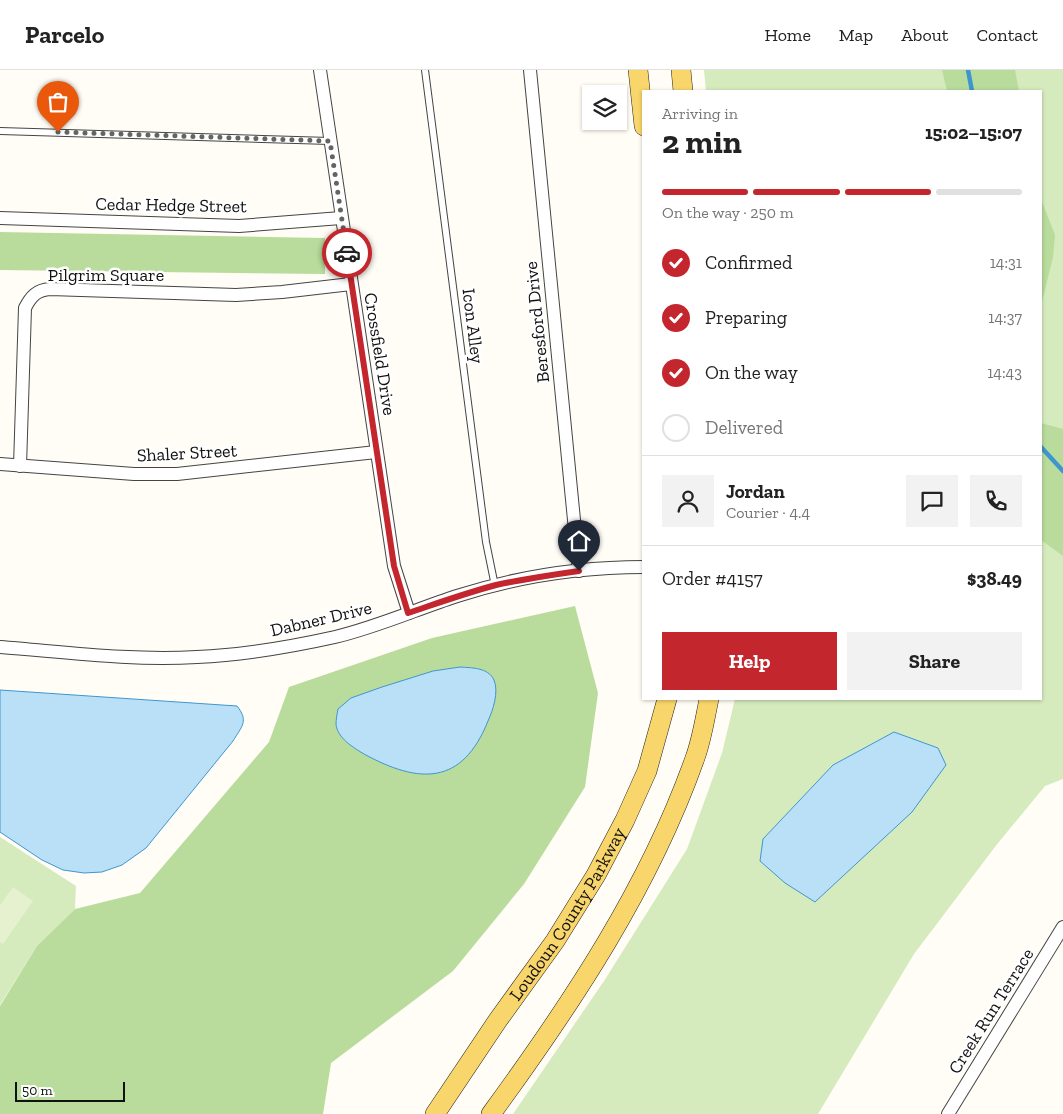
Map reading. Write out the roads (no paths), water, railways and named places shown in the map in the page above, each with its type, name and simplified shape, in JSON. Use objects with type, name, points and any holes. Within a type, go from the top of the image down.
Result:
[{"type":"main road","points":[[638,70],[642,107]]},
{"type":"main road","points":[[681,70],[684,90]]},
{"type":"main road","name":"Loudoun County Parkway","points":[[435,1114],[498,1020],[555,941],[596,875],[625,820],[647,771],[667,700]]},
{"type":"main road","points":[[491,1114],[589,971],[626,910],[662,840],[696,756],[709,700]]},
{"type":"street","name":"Crossfield Drive","points":[[320,70],[394,566],[408,613]]},
{"type":"street","name":"Beresford Drive","points":[[530,70],[579,571]]},
{"type":"street","name":"Cedar Hedge Street","points":[[0,218],[239,226],[341,218]]},
{"type":"street","name":"Pilgrim Square","points":[[20,466],[25,308],[29,299],[36,293],[50,289],[236,295],[351,284]]},
{"type":"street","name":"Shaler Street","points":[[0,464],[134,474],[177,474],[376,452]]},
{"type":"street","name":"Dabner Drive","points":[[0,647],[140,657],[195,657],[234,654],[290,646],[337,636],[459,595],[528,578],[579,571],[642,567]]},
{"type":"street","name":"Creek Run Terrace","points":[[948,1114],[1063,927]]},
{"type":"lane","name":"Icon Alley","points":[[425,70],[485,532],[495,586]]},
{"type":"lane","points":[[0,131],[330,141]]},
{"type":"water","points":[[460,667],[484,670],[488,673],[494,680],[496,695],[490,717],[477,742],[465,758],[452,768],[437,773],[421,774],[403,771],[364,754],[339,734],[336,724],[338,709],[351,698],[433,671]]},
{"type":"water","points":[[0,690],[237,706],[243,716],[243,724],[233,741],[146,848],[122,865],[102,872],[84,873],[63,870],[42,860],[0,832]]},
{"type":"water","points":[[894,732],[938,748],[946,765],[912,812],[815,902],[785,883],[760,861],[763,839],[833,765]]},
{"type":"waterway","points":[[968,70],[972,90]]},
{"type":"waterway","points":[[1042,448],[1063,471]]}]
